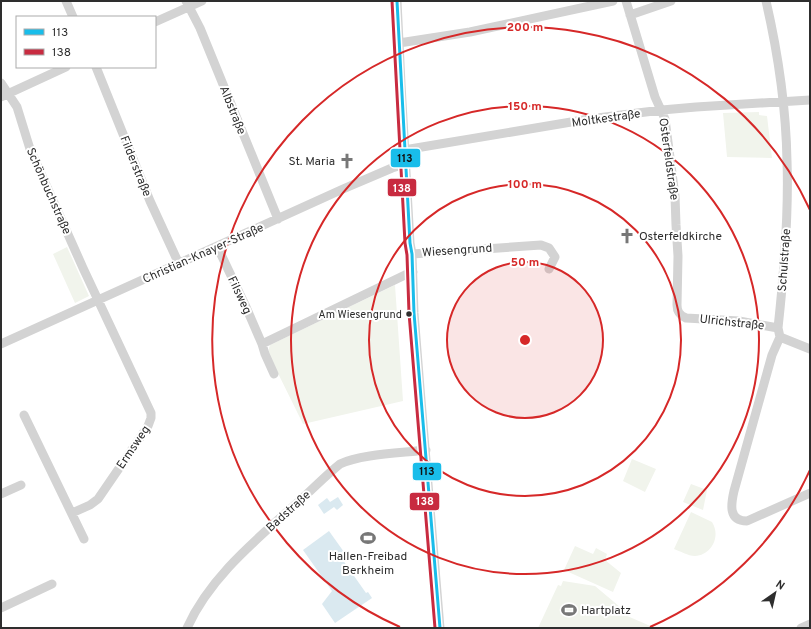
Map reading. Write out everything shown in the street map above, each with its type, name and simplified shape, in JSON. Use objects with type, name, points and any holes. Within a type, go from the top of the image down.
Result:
[{"type":"street","points":[[66,1],[73,16]]},
{"type":"street","points":[[156,21],[187,4],[202,1]]},
{"type":"street","points":[[397,1],[404,150],[412,254],[415,320],[440,628]]},
{"type":"street","points":[[399,43],[470,32],[614,1]]},
{"type":"street","name":"Osterfeldstraße","points":[[626,1],[655,97],[665,119],[674,196],[678,256],[677,309],[680,314],[686,318]]},
{"type":"street","points":[[630,15],[671,1]]},
{"type":"street","name":"Schulstraße","points":[[766,1],[776,52],[782,102],[787,161],[787,213],[779,333],[734,491],[731,506],[732,513],[739,519],[747,521],[810,493]]},
{"type":"street","name":"Albstraße","points":[[187,4],[200,28],[278,219]]},
{"type":"street","points":[[5,95],[64,68]]},
{"type":"street","name":"Filderstraße","points":[[96,68],[150,201],[178,264]]},
{"type":"street","name":"Schönbuchstraße","points":[[1,83],[5,95],[17,106],[30,149],[97,301]]},
{"type":"street","name":"Moltkestraße","points":[[404,150],[589,119],[662,110],[810,100]]},
{"type":"street","name":"Christian-Knayer-Straße","points":[[1,344],[392,168],[405,164]]},
{"type":"street","name":"Wiesengrund","points":[[412,254],[541,245],[548,248],[555,257],[550,269]]},
{"type":"street","name":"Filsweg","points":[[218,246],[274,374]]},
{"type":"street","points":[[262,344],[413,272]]},
{"type":"street","name":"Ermsweg","points":[[72,513],[90,505],[98,499],[148,426],[151,418],[150,409],[97,301]]},
{"type":"street","name":"Ulrichstraße","points":[[686,318],[756,323],[810,349]]},
{"type":"street","points":[[24,415],[84,539]]},
{"type":"street","name":"Badstraße","points":[[186,628],[205,596],[233,562],[269,527],[340,464],[360,458],[426,450]]},
{"type":"street","points":[[1,494],[21,485]]},
{"type":"street","points":[[1,608],[52,584]]},
{"type":"street","points":[[801,628],[810,624]]},
{"type":"shaded area","points":[[759,112],[759,115],[767,116],[772,158],[727,157],[723,113]]},
{"type":"shaded area","points":[[67,247],[89,296],[75,303],[53,254]]},
{"type":"shaded area","points":[[395,285],[403,401],[303,424],[269,355],[270,345]]},
{"type":"shaded area","points":[[632,459],[656,469],[645,492],[623,481]]},
{"type":"shaded area","points":[[691,484],[707,490],[703,510],[683,502]]},
{"type":"shaded area","points":[[338,497],[343,505],[337,510],[334,507],[324,514],[318,505],[327,498],[330,502]]},
{"type":"shaded area","points":[[691,512],[712,522],[716,533],[713,544],[710,548],[701,555],[695,556],[674,549]]},
{"type":"shaded area","points":[[329,531],[344,552],[340,556],[366,593],[368,592],[372,598],[335,623],[322,604],[332,591],[303,550]]},
{"type":"shaded area","points":[[575,546],[593,554],[596,548],[607,554],[605,560],[621,573],[613,592],[564,570]]},
{"type":"shaded area","points":[[563,581],[595,586],[620,607],[618,612],[655,628],[538,628],[558,585],[561,586]]},
{"type":"transit line","name":"138","points":[[392,1],[409,313],[435,628]]},
{"type":"transit line","name":"113","points":[[397,1],[410,243],[412,254],[414,313],[440,628]]},
{"type":"place","name":"St. Maria","points":[[347,161]]},
{"type":"place","name":"Osterfeldkirche","points":[[627,236]]},
{"type":"place","name":"Am Wiesengrund","points":[[409,314]]},
{"type":"place","name":"Hallen-Freibad Berkheim","points":[[368,538]]},
{"type":"place","name":"Hartplatz","points":[[569,610]]}]
